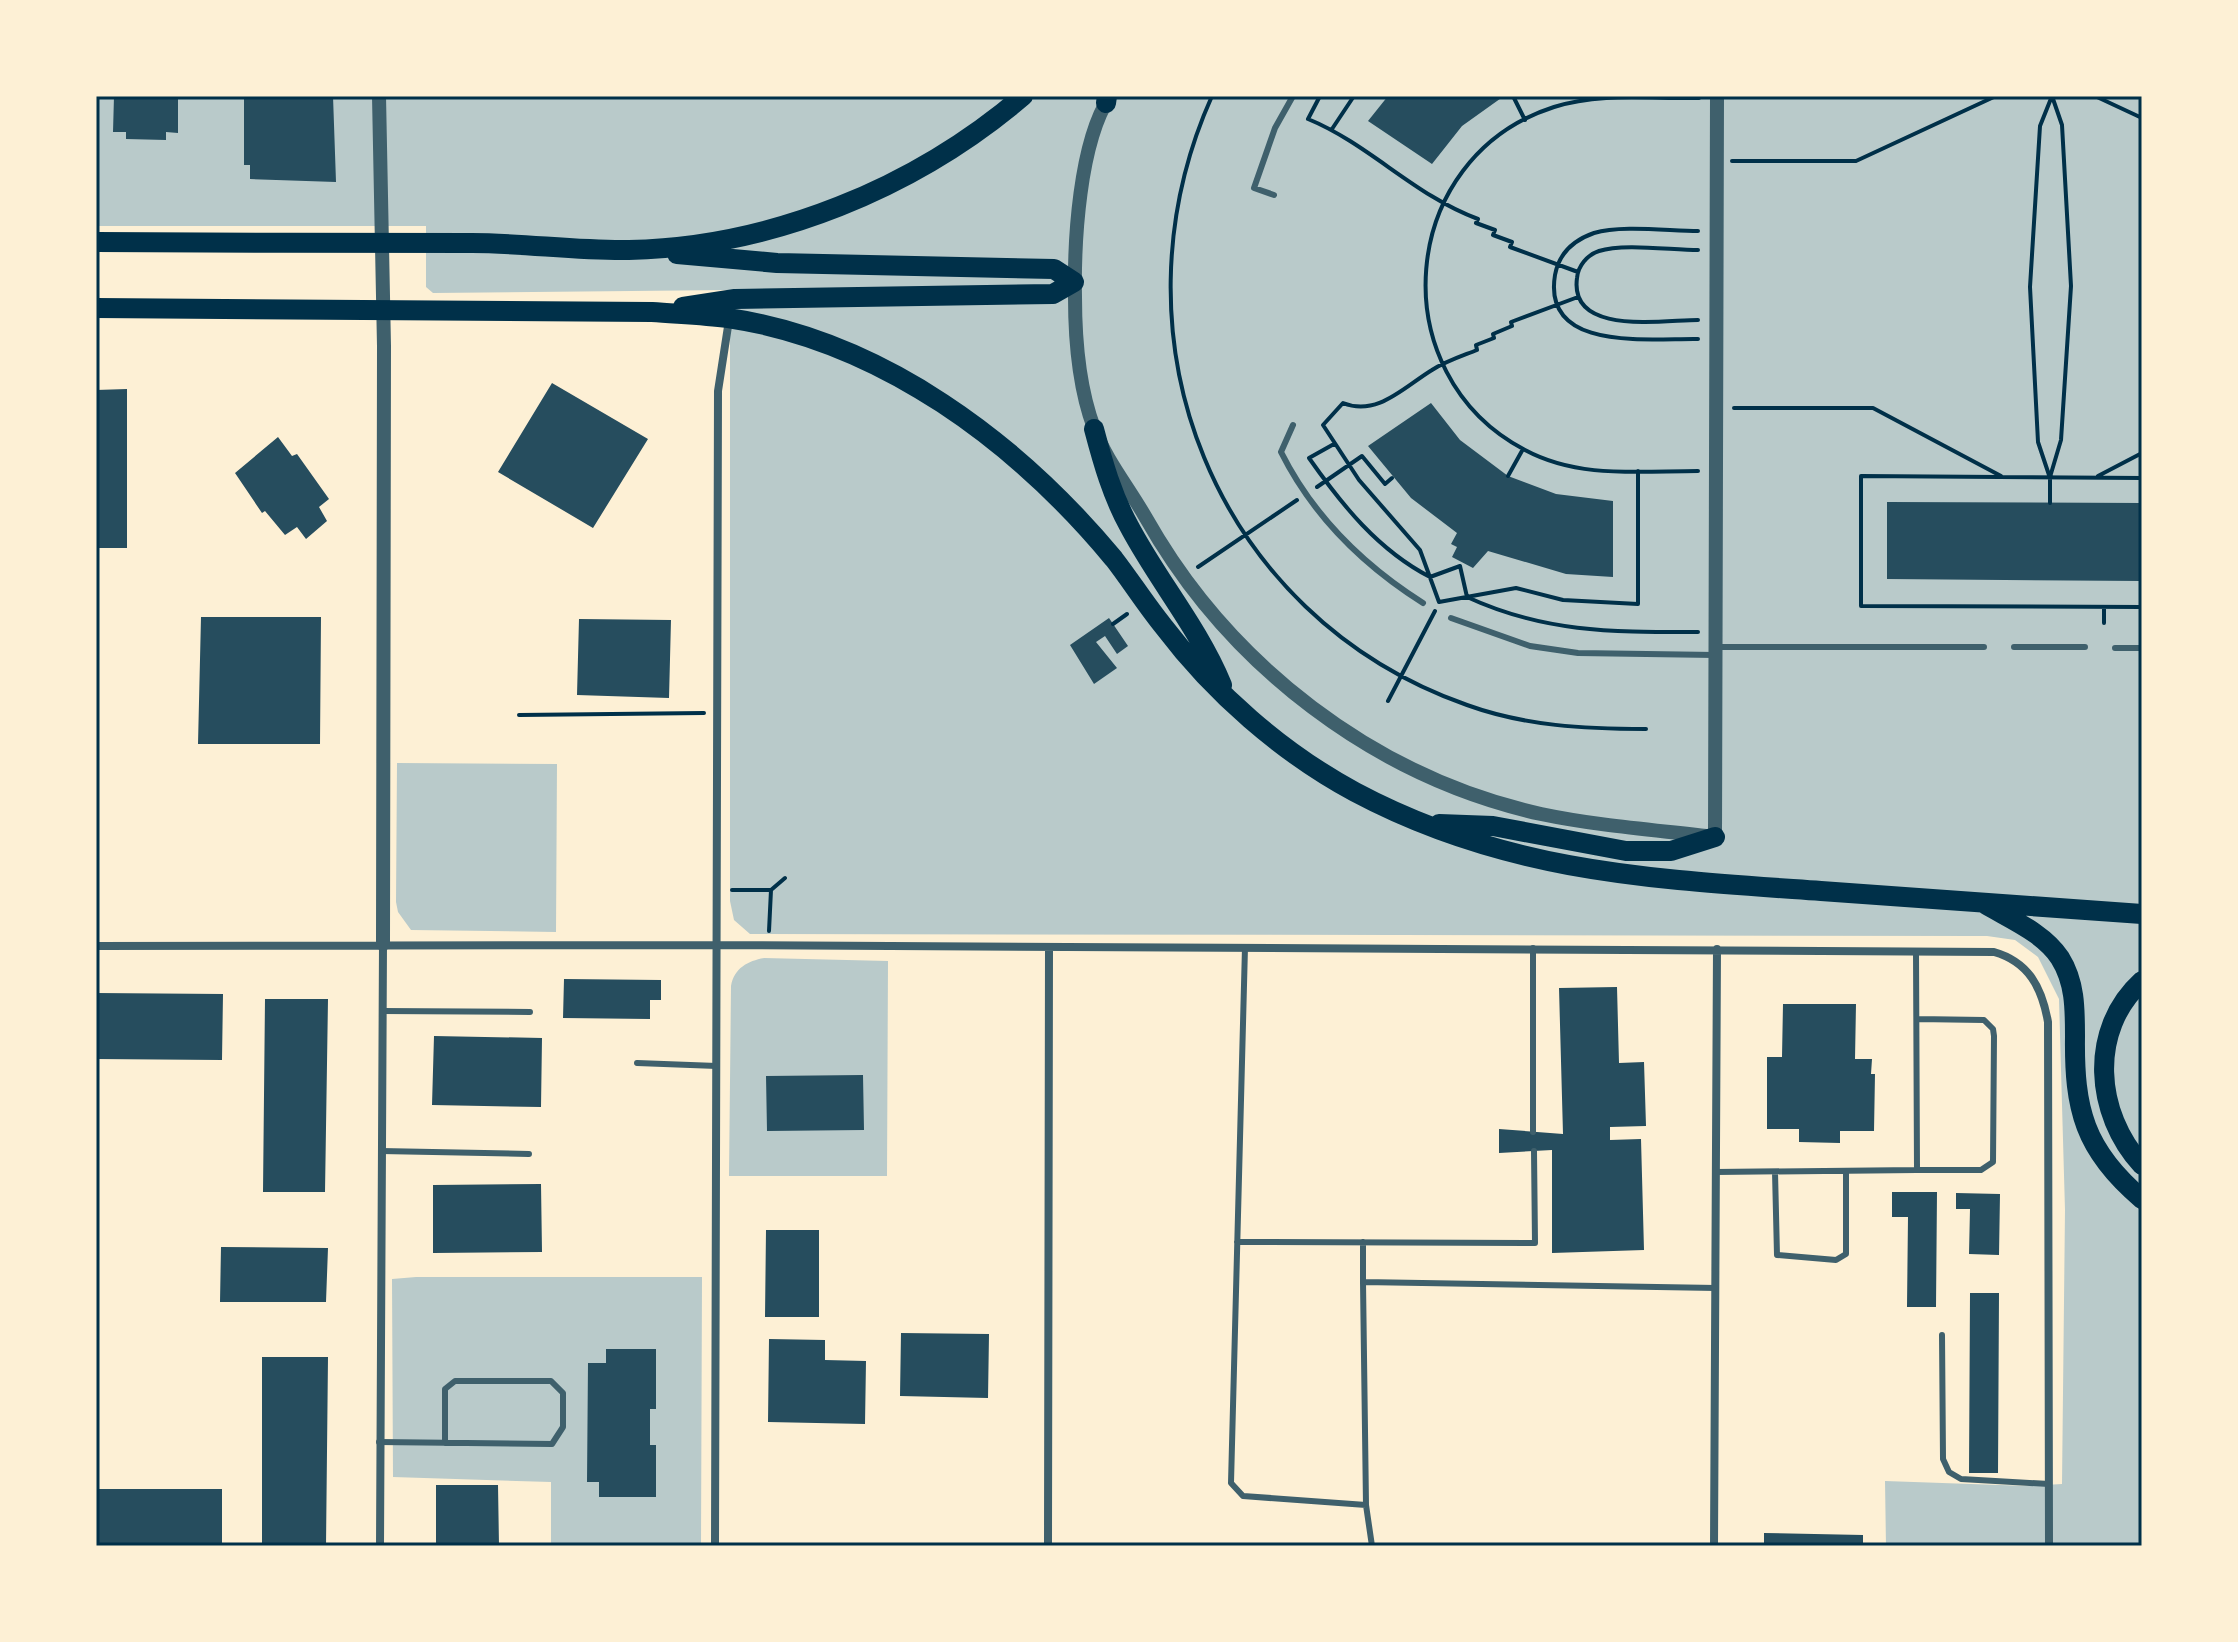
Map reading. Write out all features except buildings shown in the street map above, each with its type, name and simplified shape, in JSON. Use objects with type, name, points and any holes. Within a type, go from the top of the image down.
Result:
[{"type":"main road","points":[[628,250],[681,246],[744,235],[834,209],[870,193],[951,148],[1023,96]]},
{"type":"main road","points":[[96,242],[524,243],[777,263],[1054,269],[1074,282],[1053,294],[735,299],[652,312]]},
{"type":"main road","points":[[96,308],[652,312],[730,319],[831,346],[923,392],[982,430],[1061,499],[1116,562],[1166,631],[1228,700],[1279,742],[1350,790],[1419,824],[1491,850],[1572,868],[1681,881],[2142,914]]},
{"type":"main road","points":[[1094,429],[1106,477],[1128,526],[1208,653],[1228,700]]},
{"type":"main road","points":[[1419,824],[1493,826],[1543,838],[1626,851],[1671,851],[1715,837]]},
{"type":"main road","points":[[1982,902],[2045,941],[2068,973],[2075,1006],[2076,1099],[2084,1125],[2117,1177],[2142,1199]]},
{"type":"main road","points":[[2142,981],[2124,999],[2115,1017],[2106,1050],[2104,1080],[2114,1125],[2142,1165]]},
{"type":"street","points":[[379,96],[383,308],[380,1546]]},
{"type":"street","points":[[1108,98],[1081,188],[1074,282],[1081,378],[1094,429],[1164,550],[1195,595],[1264,669],[1372,748],[1459,788],[1538,813],[1715,837],[1717,96]]},
{"type":"street","points":[[715,1546],[718,391],[721,354],[730,319]]},
{"type":"street","points":[[96,946],[1533,948],[1994,952],[2010,956],[2036,981],[2048,1022],[2049,1546]]},
{"type":"street","points":[[1048,1546],[1049,947]]},
{"type":"street","points":[[1714,1546],[1717,949]]},
{"type":"lane","points":[[1274,195],[1254,188],[1275,128],[1293,96]]},
{"type":"lane","points":[[1293,425],[1281,452],[1314,507],[1367,564],[1423,603]]},
{"type":"lane","points":[[1451,618],[1530,646],[1566,652],[1715,645],[1984,647]]},
{"type":"lane","points":[[2014,647],[2085,647]]},
{"type":"lane","points":[[2115,648],[2142,648]]},
{"type":"lane","points":[[1245,947],[1231,1483],[1243,1496],[1366,1505]]},
{"type":"lane","points":[[1533,948],[1533,1132]]},
{"type":"lane","points":[[1916,952],[1917,1170]]},
{"type":"lane","points":[[382,1011],[530,1012]]},
{"type":"lane","points":[[1716,1172],[1981,1170],[1990,1167],[1993,1029],[1984,1020],[1917,1019]]},
{"type":"lane","points":[[637,1063],[717,1066]]},
{"type":"lane","points":[[381,1151],[529,1154]]},
{"type":"lane","points":[[1237,1242],[1535,1243],[1534,1151]]},
{"type":"lane","points":[[1775,1172],[1777,1255],[1836,1260],[1846,1254],[1846,1171]]},
{"type":"lane","points":[[1363,1242],[1366,1505],[1372,1546]]},
{"type":"lane","points":[[1363,1282],[1716,1288]]},
{"type":"lane","points":[[1942,1335],[1943,1459],[1949,1472],[1961,1479],[2049,1484]]},
{"type":"lane","points":[[379,1442],[445,1443],[552,1444],[563,1427],[563,1393],[551,1381],[455,1381],[445,1389],[445,1443]]},
{"type":"path","points":[[1320,96],[1308,119],[1332,129],[1443,204],[1478,219],[1476,223],[1495,230],[1493,235],[1512,242],[1510,247],[1578,272]]},
{"type":"path","points":[[1332,129],[1354,96]]},
{"type":"path","points":[[1513,96],[1525,120]]},
{"type":"path","points":[[1717,161],[1856,161],[1996,96]]},
{"type":"path","points":[[2035,96],[2142,96]]},
{"type":"path","points":[[2050,477],[2038,442],[2030,287],[2040,126],[2052,96]]},
{"type":"path","points":[[2050,503],[2050,477],[2061,440],[2071,286],[2062,125],[2052,96]]},
{"type":"path","points":[[2095,96],[2142,118]]},
{"type":"path","points":[[1698,98],[1640,97],[1574,101],[1525,120],[1476,156],[1456,180],[1443,204],[1429,243],[1425,284],[1429,327],[1442,364],[1473,411],[1523,449],[1566,467],[1698,471]]},
{"type":"path","points":[[1698,231],[1595,233],[1570,244],[1558,265],[1554,285],[1558,304],[1569,322],[1597,336],[1698,339]]},
{"type":"path","points":[[1698,250],[1607,249],[1589,256],[1578,272],[1578,297],[1589,312],[1607,320],[1698,320]]},
{"type":"path","points":[[1388,701],[1439,602],[1420,550],[1359,480],[1323,425],[1343,403],[1360,409],[1380,404],[1442,364],[1477,350],[1476,345],[1512,326],[1511,322],[1578,297]]},
{"type":"path","points":[[1716,408],[1873,408],[2003,477]]},
{"type":"path","points":[[1334,444],[1309,458],[1331,490],[1381,545],[1407,566],[1430,577],[1461,564],[1467,597]]},
{"type":"path","points":[[1508,476],[1523,449]]},
{"type":"path","points":[[2096,477],[2142,453]]},
{"type":"path","points":[[1191,571],[1362,456],[1385,484],[1392,478]]},
{"type":"path","points":[[1439,602],[1516,588],[1572,601],[1638,604],[1638,471]]},
{"type":"path","points":[[2142,478],[1861,476],[1861,606],[2142,607]]},
{"type":"path","points":[[1467,597],[1530,622],[1715,645]]},
{"type":"path","points":[[1113,624],[1139,606]]},
{"type":"path","points":[[2104,607],[2104,623]]},
{"type":"path","points":[[519,715],[718,714]]},
{"type":"path","points":[[717,889],[771,890],[785,878]]},
{"type":"path","points":[[769,945],[771,890]]},
{"type":"shaded area","points":[[96,96],[2142,96],[2142,1546],[1886,1546],[1885,1481],[2028,1486],[2062,1484],[2065,1210],[2059,999],[2038,957],[2015,940],[1987,936],[750,934],[734,920],[730,901],[730,290],[433,293],[426,287],[426,226],[96,226]]},
{"type":"shaded area","points":[[397,763],[557,764],[556,932],[411,930],[398,912],[396,902]]},
{"type":"shaded area","points":[[764,958],[888,961],[887,1176],[729,1176],[731,986],[735,974],[743,966]]},
{"type":"shaded area","points":[[702,1277],[701,1546],[551,1546],[551,1482],[393,1477],[392,1279]]}]
